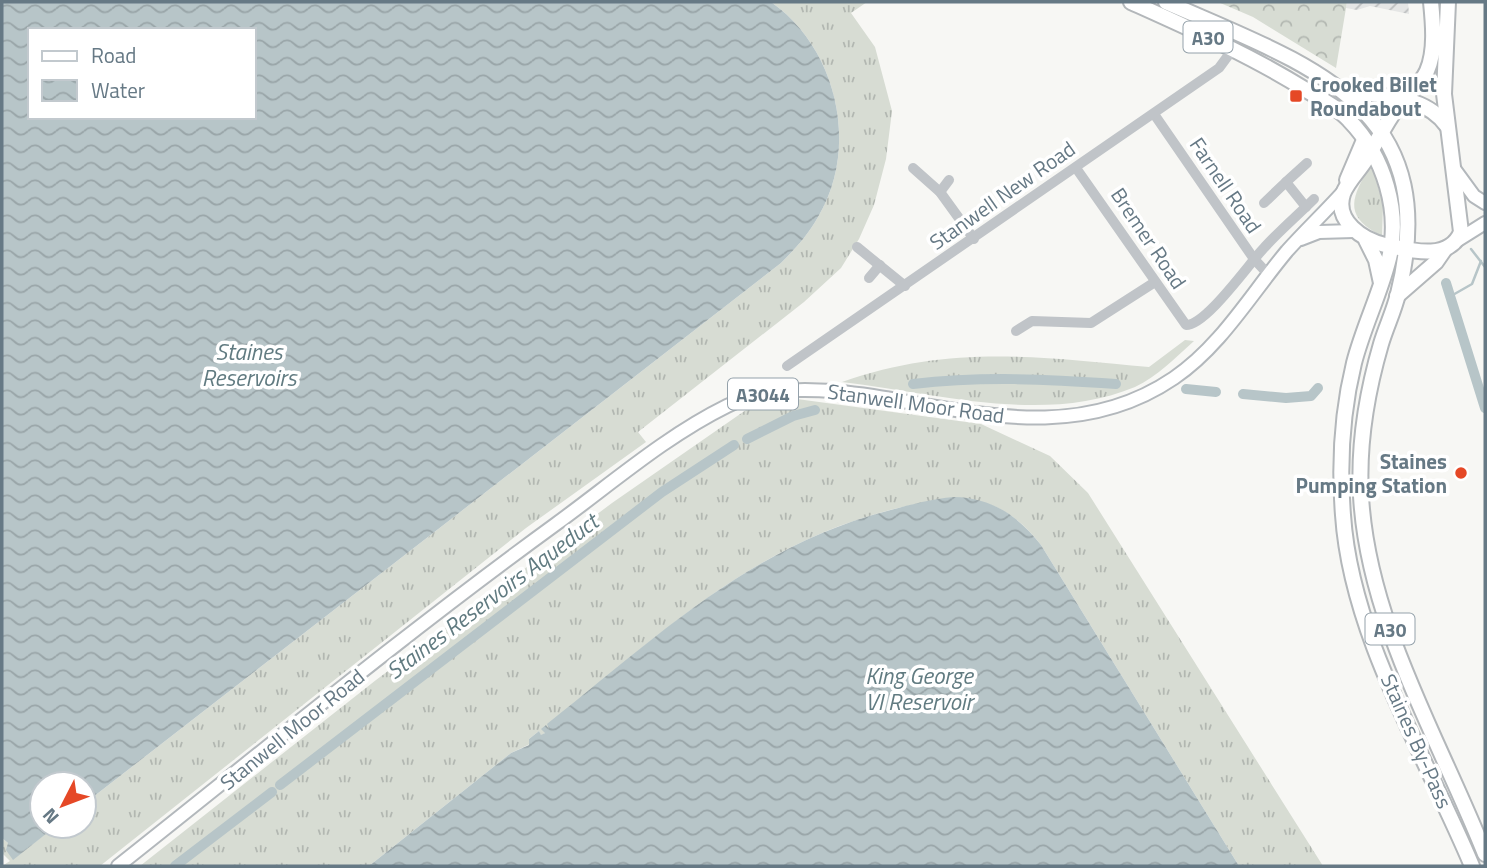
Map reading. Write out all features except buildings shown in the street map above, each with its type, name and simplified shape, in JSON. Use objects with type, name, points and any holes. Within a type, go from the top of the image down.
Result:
[{"type":"highway","name":"A30","points":[[1131,2],[1233,49],[1335,108],[1348,119],[1387,185],[1392,223],[1391,246]]},
{"type":"highway","name":"A30","points":[[1166,2],[1271,50],[1338,88],[1382,131],[1395,153],[1408,195],[1408,250]]},
{"type":"highway","points":[[1381,285],[1376,260],[1345,216],[1343,192],[1352,164],[1369,152],[1404,99],[1424,77],[1431,61],[1431,2]]},
{"type":"highway","points":[[1398,296],[1436,262],[1445,249],[1458,240],[1461,232],[1444,94],[1448,2]]},
{"type":"highway","points":[[1338,88],[1404,99],[1428,107],[1447,126]]},
{"type":"highway","points":[[1369,152],[1395,153]]},
{"type":"highway","points":[[1360,235],[1408,250],[1445,249]]},
{"type":"highway","name":"Staines By-Pass","points":[[1391,246],[1355,362],[1344,420],[1341,478],[1347,548],[1360,606],[1385,671],[1472,866]]},
{"type":"highway","name":"Staines By-Pass","points":[[1408,250],[1398,296],[1375,368],[1364,424],[1361,494],[1366,544],[1377,592],[1400,656],[1485,854]]},
{"type":"main road","points":[[1455,170],[1474,196],[1485,202]]},
{"type":"main road","name":"A3044","points":[[1297,241],[1343,192]]},
{"type":"main road","points":[[1458,240],[1485,223]]},
{"type":"main road","points":[[1297,241],[1319,232],[1360,235]]},
{"type":"main road","name":"Stanwell Moor Road","points":[[118,866],[467,590],[659,449],[728,406],[772,393],[818,390],[1032,418],[1084,416],[1110,410],[1142,397],[1188,368],[1232,322],[1297,241]]},
{"type":"street","name":"Stanwell New Road","points":[[787,366],[1219,68],[1233,49]]},
{"type":"street","name":"Farnell Road","points":[[1154,114],[1254,259],[1269,275]]},
{"type":"street","points":[[1264,203],[1307,163]]},
{"type":"street","points":[[913,168],[940,192],[974,239]]},
{"type":"street","name":"Bremer Road","points":[[1076,168],[1185,325],[1192,325],[1254,259]]},
{"type":"street","points":[[940,192],[949,180]]},
{"type":"street","points":[[1254,259],[1310,203],[1286,183]]},
{"type":"street","points":[[857,247],[905,286]]},
{"type":"street","points":[[869,278],[880,265]]},
{"type":"street","points":[[1016,331],[1032,321],[1091,323],[1155,282]]},
{"type":"shaded area","points":[[1347,2],[1408,2],[1409,14],[1370,6],[1357,10],[1346,8]]},
{"type":"green space","points":[[771,2],[867,2],[851,13],[875,47],[892,111],[886,159],[874,205],[859,239],[841,268],[804,302],[638,432],[646,442],[526,528],[100,866],[2,866],[10,861],[2,853],[2,838],[8,843],[13,859],[38,840],[98,840],[98,793],[781,263],[806,236],[818,217],[831,190],[838,160],[839,130],[835,100],[826,72],[812,45],[794,22]]},
{"type":"green space","points":[[1218,2],[1347,2],[1336,68],[1253,17]]},
{"type":"green space","points":[[1373,169],[1383,204],[1382,236],[1362,222],[1354,208],[1357,191],[1368,170]]},
{"type":"green space","points":[[1185,340],[1194,341],[1143,383],[1100,398],[1064,404],[990,403],[842,382],[920,362],[994,356],[1149,367]]},
{"type":"green space","points":[[797,399],[981,424],[1050,456],[1088,493],[1323,866],[1239,866],[1041,545],[1024,526],[1007,513],[973,500],[954,499],[890,510],[839,526],[792,547],[749,571],[668,628],[548,725],[551,728],[541,736],[539,731],[529,739],[530,744],[511,753],[369,866],[140,866],[376,680],[612,503],[756,403]]},
{"type":"water","name":"Staines Reservoirs","points":[[2,2],[771,2],[794,22],[812,45],[826,72],[835,100],[839,130],[838,160],[831,190],[818,217],[786,258],[98,793],[98,770],[28,770],[28,840],[38,840],[13,860],[6,850],[8,843],[2,838]]},
{"type":"water","name":"King George VI Reservoir","points":[[954,497],[981,501],[1004,510],[1023,525],[1041,545],[1239,866],[369,866],[511,753],[529,745],[529,739],[539,731],[541,735],[545,733],[541,729],[546,725],[549,729],[547,724],[666,628],[748,572],[791,547],[837,527],[887,511]]},
{"type":"waterway","points":[[1471,249],[1485,267]]},
{"type":"waterway","points":[[1451,296],[1472,284],[1481,261]]},
{"type":"waterway","name":"Staines Reservoirs Aqueduct","points":[[1446,283],[1485,408]]},
{"type":"waterway","name":"Staines Reservoirs Aqueduct","points":[[913,384],[1015,379],[1116,384]]},
{"type":"waterway","name":"Staines Reservoirs Aqueduct","points":[[1243,394],[1286,398],[1311,396],[1318,388]]},
{"type":"waterway","name":"Staines Reservoirs Aqueduct","points":[[1186,389],[1216,392]]},
{"type":"waterway","name":"Staines Reservoirs Aqueduct","points":[[747,439],[793,416],[815,410]]},
{"type":"waterway","name":"Staines Reservoirs Aqueduct","points":[[280,785],[662,492],[734,445]]},
{"type":"waterway","name":"Staines Reservoirs Aqueduct","points":[[175,866],[272,792]]},
{"type":"place","name":"Crooked Billet Roundabout","points":[[1296,96]]},
{"type":"place","name":"Staines Pumping Station","points":[[1461,473]]}]
